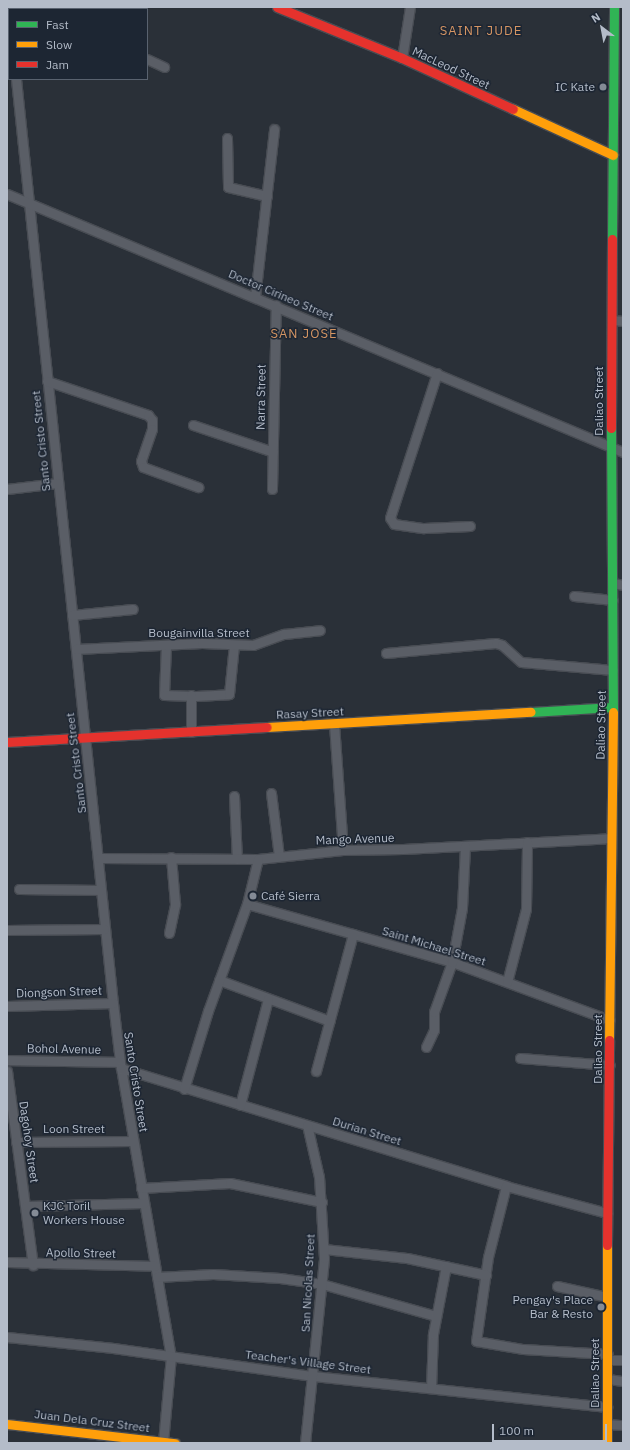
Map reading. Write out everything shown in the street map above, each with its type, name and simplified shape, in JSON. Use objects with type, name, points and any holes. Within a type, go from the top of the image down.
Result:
[{"type":"street","name":"MacLeod Street","points":[[278,7],[402,58],[613,155]]},
{"type":"street","points":[[402,58],[410,7]]},
{"type":"street","name":"Daliao Street","points":[[607,1443],[607,1213],[614,707],[611,448],[614,7]]},
{"type":"street","points":[[613,55],[623,57]]},
{"type":"street","points":[[148,59],[164,67]]},
{"type":"street","name":"Santo Cristo Street","points":[[16,80],[76,649],[84,739],[99,858],[104,929],[112,1003],[120,1065],[171,1356],[164,1442]]},
{"type":"street","points":[[255,297],[274,130]]},
{"type":"street","points":[[227,138],[228,188],[267,196]]},
{"type":"street","points":[[613,155],[623,157]]},
{"type":"street","name":"Doctor Cirineo Street","points":[[7,194],[276,305],[623,452]]},
{"type":"street","name":"Narra Street","points":[[272,489],[276,305]]},
{"type":"street","points":[[612,320],[623,321]]},
{"type":"street","points":[[437,373],[390,518],[394,524],[424,528],[470,526]]},
{"type":"street","points":[[47,381],[148,415],[152,420],[152,429],[141,461],[143,467],[198,487]]},
{"type":"street","points":[[193,425],[273,452]]},
{"type":"street","points":[[7,489],[58,483]]},
{"type":"street","points":[[613,582],[623,585]]},
{"type":"street","points":[[574,596],[613,600]]},
{"type":"street","points":[[72,615],[133,609]]},
{"type":"street","name":"Bougainvilla Street","points":[[76,649],[166,645],[253,645],[284,634],[320,630]]},
{"type":"street","points":[[386,653],[496,643],[502,645],[521,662],[613,670]]},
{"type":"street","points":[[166,645],[164,695],[191,696],[230,694],[234,644]]},
{"type":"street","points":[[191,696],[191,732]]},
{"type":"street","name":"Rasay Street","points":[[7,742],[84,739],[614,707]]},
{"type":"street","points":[[334,724],[343,850]]},
{"type":"street","points":[[272,793],[279,856]]},
{"type":"street","points":[[234,796],[237,859]]},
{"type":"street","name":"Mango Avenue","points":[[99,858],[171,857],[258,859],[343,850],[465,846],[611,838]]},
{"type":"street","points":[[507,982],[526,910],[527,842]]},
{"type":"street","points":[[426,1047],[434,1030],[434,1012],[452,962],[462,908],[465,846]]},
{"type":"street","points":[[169,933],[175,904],[171,857]]},
{"type":"street","points":[[184,1089],[219,980],[247,904],[258,859]]},
{"type":"street","points":[[19,889],[101,890]]},
{"type":"street","name":"Saint Michael Street","points":[[247,904],[452,962],[610,1020]]},
{"type":"street","points":[[7,930],[104,929]]},
{"type":"street","points":[[316,1071],[353,934]]},
{"type":"street","points":[[219,980],[330,1021]]},
{"type":"street","points":[[240,1105],[268,999]]},
{"type":"street","name":"Diongson Street","points":[[7,1006],[112,1003]]},
{"type":"street","points":[[520,1058],[610,1065]]},
{"type":"street","name":"Bohol Avenue","points":[[7,1060],[120,1065]]},
{"type":"street","name":"Durian Street","points":[[120,1065],[184,1089],[506,1186],[607,1213]]},
{"type":"street","name":"Dagohoy Street","points":[[7,1071],[33,1265]]},
{"type":"street","name":"San Nicolas Street","points":[[305,1443],[313,1376],[324,1249],[322,1202],[307,1125]]},
{"type":"street","name":"Loon Street","points":[[16,1142],[133,1141]]},
{"type":"street","points":[[141,1188],[230,1183],[322,1202]]},
{"type":"street","points":[[506,1186],[495,1225],[476,1341],[523,1349],[608,1357],[623,1360]]},
{"type":"street","points":[[26,1206],[144,1203]]},
{"type":"street","points":[[324,1249],[400,1257],[486,1275]]},
{"type":"street","name":"Apollo Street","points":[[7,1262],[33,1265],[155,1266]]},
{"type":"street","points":[[431,1388],[436,1316],[446,1266]]},
{"type":"street","points":[[157,1277],[241,1275],[322,1284],[436,1316]]},
{"type":"street","points":[[557,1286],[608,1297]]},
{"type":"street","name":"Teacher's Village Street","points":[[7,1337],[171,1356],[313,1376],[607,1407]]},
{"type":"street","points":[[608,1379],[623,1381]]},
{"type":"street","name":"Juan Dela Cruz Street","points":[[7,1424],[175,1443]]},
{"type":"street","points":[[607,1424],[623,1425]]},
{"type":"traffic: fast","points":[[612,239],[614,7]]},
{"type":"traffic: fast","points":[[611,428],[613,712]]},
{"type":"traffic: fast","points":[[531,712],[613,707]]},
{"type":"traffic: slow","points":[[513,109],[613,155]]},
{"type":"traffic: slow","points":[[267,727],[531,712]]},
{"type":"traffic: slow","points":[[609,1040],[613,712]]},
{"type":"traffic: slow","points":[[607,1245],[607,1443]]},
{"type":"traffic: slow","points":[[7,1424],[175,1443]]},
{"type":"traffic: jam","points":[[277,7],[402,58],[513,109]]},
{"type":"traffic: jam","points":[[611,428],[612,239]]},
{"type":"traffic: jam","points":[[7,742],[267,727]]},
{"type":"traffic: jam","points":[[607,1245],[609,1040]]},
{"type":"place","name":"IC Kate","points":[[603,87]]},
{"type":"place","name":"Café Sierra","points":[[253,896]]},
{"type":"place","name":"KJC Toril Workers House","points":[[35,1213]]},
{"type":"place","name":"Pengay's Place Bar & Resto","points":[[601,1307]]},
{"type":"district","name":"SAINT JUDE","points":[[481,31]]},
{"type":"district","name":"SAN JOSE","points":[[304,334]]}]
